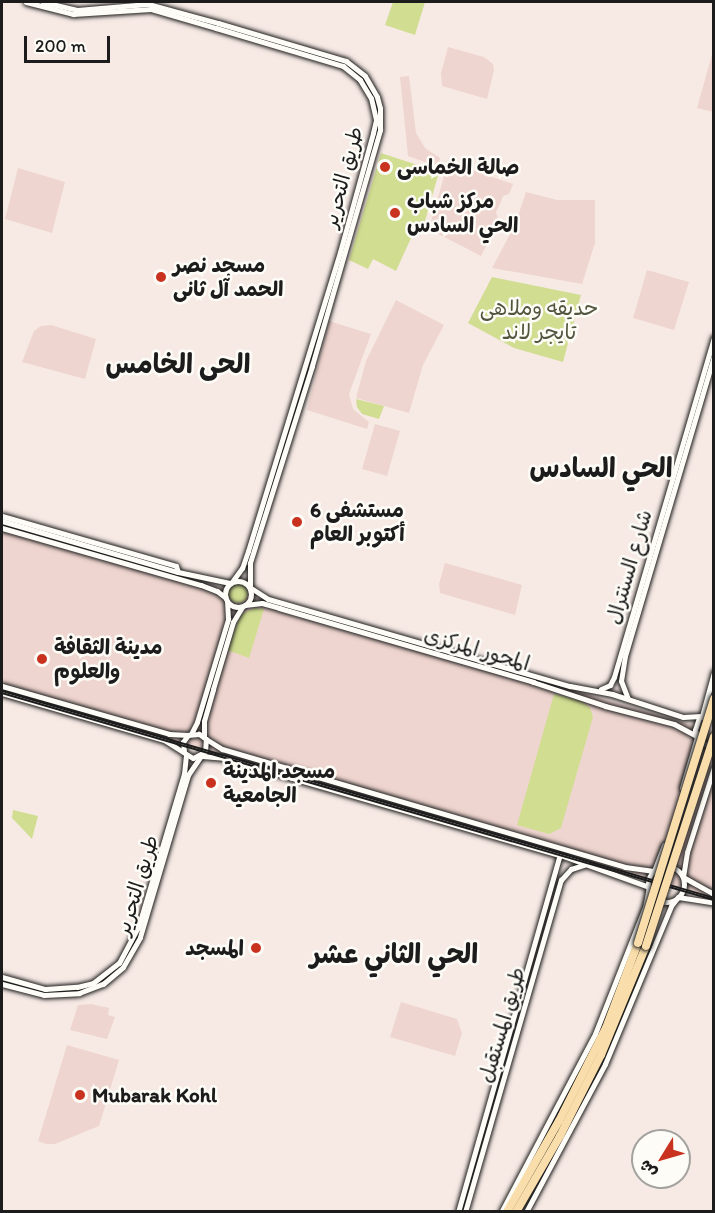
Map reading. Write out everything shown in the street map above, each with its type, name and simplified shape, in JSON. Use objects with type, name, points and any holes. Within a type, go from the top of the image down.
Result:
[{"type":"highway","points":[[507,1212],[546,1144],[606,1028],[642,945],[710,698]]},
{"type":"highway","points":[[516,1212],[560,1136],[601,1055],[642,945],[714,737]]},
{"type":"highway","points":[[533,1152],[546,1144]]},
{"type":"main road","name":"طريق التحرير","points":[[30,2],[77,10],[148,4],[227,28],[250,39],[343,66],[360,80],[374,109],[357,202],[309,365],[278,485],[249,570],[250,587]]},
{"type":"main road","name":"طريق التحرير","points":[[42,3],[52,11],[82,15],[151,9],[199,25],[217,25]]},
{"type":"main road","name":"طريق التحرير","points":[[227,28],[242,30],[346,61],[359,70],[372,86],[380,108],[379,141],[357,202]]},
{"type":"main road","points":[[242,30],[249,28]]},
{"type":"main road","points":[[309,44],[315,51]]},
{"type":"main road","points":[[359,70],[367,72]]},
{"type":"main road","name":"شارع السنترال","points":[[611,684],[714,337]]},
{"type":"main road","name":"شارع السنترال","points":[[621,684],[625,656],[714,355]]},
{"type":"main road","name":"طريق التحرير","points":[[231,582],[243,567],[306,376]]},
{"type":"main road","points":[[298,412],[300,419]]},
{"type":"main road","points":[[2,516],[91,544],[176,566],[178,572],[186,578],[214,590],[232,606],[243,606]]},
{"type":"main road","points":[[2,521],[51,541],[91,544]]},
{"type":"main road","points":[[2,528],[186,578],[243,581],[250,587],[251,598],[233,622],[197,725],[183,742],[185,754]]},
{"type":"main road","points":[[124,569],[132,565]]},
{"type":"main road","points":[[243,567],[245,571],[249,570]]},
{"type":"main road","points":[[201,757],[207,750],[205,717],[228,619],[225,590],[231,582]]},
{"type":"main road","name":"المحور المركزى","points":[[250,587],[268,599],[426,647],[605,706],[674,724],[697,737],[705,745],[714,747]]},
{"type":"main road","name":"المحور المركزى","points":[[243,606],[266,604],[341,629],[426,647]]},
{"type":"main road","name":"المحور المركزى","points":[[438,651],[593,690],[676,715],[701,716]]},
{"type":"main road","points":[[501,1212],[595,1034],[645,907],[650,878],[690,764],[697,737],[696,724],[710,698],[714,672]]},
{"type":"main road","points":[[593,690],[603,689],[611,684],[615,689],[621,684],[629,700]]},
{"type":"main road","points":[[2,686],[169,734],[190,734],[205,738],[222,749],[352,784],[635,869],[654,871],[662,867],[671,867],[683,878],[714,894]]},
{"type":"main road","points":[[2,693],[23,701],[164,740],[193,758],[223,760],[589,864],[649,887],[659,900],[669,901],[678,897],[714,903]]},
{"type":"main road","points":[[710,698],[714,704]]},
{"type":"main road","points":[[701,716],[714,712]]},
{"type":"main road","points":[[674,724],[676,715]]},
{"type":"main road","name":"طريق التحرير","points":[[2,976],[45,989],[77,987],[93,983],[119,963],[138,928],[184,774],[185,754]]},
{"type":"main road","name":"طريق التحرير","points":[[2,984],[44,995],[79,993],[103,984],[123,967],[141,937],[188,775],[201,757]]},
{"type":"main road","points":[[526,1212],[605,1064],[667,915],[683,888],[687,852],[713,769],[702,763],[690,764]]},
{"type":"main road","name":"طريق المستقبل","points":[[458,1212],[560,855]]},
{"type":"main road","name":"طريق المستقبل","points":[[465,1212],[561,880],[571,869],[589,864]]},
{"type":"main road","points":[[631,879],[635,869]]},
{"type":"main road","points":[[645,907],[658,906],[667,915]]},
{"type":"shaded area","points":[[448,47],[484,57],[493,64],[494,70],[487,99],[442,86],[441,73]]},
{"type":"shaded area","points":[[713,51],[713,112],[697,108]]},
{"type":"shaded area","points":[[409,76],[416,133],[425,148],[440,158],[439,167],[408,156],[400,77]]},
{"type":"shaded area","points":[[448,162],[513,184],[509,194],[503,196],[496,212],[499,221],[481,256],[429,229]]},
{"type":"shaded area","points":[[18,168],[65,182],[52,233],[5,219]]},
{"type":"shaded area","points":[[526,192],[557,200],[595,200],[595,243],[582,284],[492,268],[515,225]]},
{"type":"shaded area","points":[[647,270],[689,282],[674,330],[633,318]]},
{"type":"shaded area","points":[[396,300],[444,325],[423,365],[409,413],[356,398],[366,361]]},
{"type":"shaded area","points":[[329,321],[371,334],[349,394],[353,409],[369,422],[367,429],[307,410]]},
{"type":"shaded area","points":[[51,325],[96,339],[85,379],[22,362],[34,331],[41,326]]},
{"type":"shaded area","points":[[375,424],[400,431],[387,476],[362,469]]},
{"type":"shaded area","points":[[2,524],[713,731],[713,898],[346,790],[194,749],[2,690]]},
{"type":"shaded area","points":[[445,563],[522,585],[515,615],[440,593],[439,584]]},
{"type":"shaded area","points":[[401,1002],[457,1019],[462,1033],[455,1056],[390,1037]]},
{"type":"shaded area","points":[[91,1004],[109,1008],[108,1015],[115,1017],[107,1039],[70,1030],[78,1005]]},
{"type":"shaded area","name":"Mubarak Kohl","points":[[67,1045],[119,1060],[99,1126],[55,1144],[46,1144],[38,1141]]},
{"type":"green space","points":[[393,2],[425,2],[415,35],[385,25]]},
{"type":"green space","name":"مركز شباب الحي السادس","points":[[381,153],[439,172],[423,228],[417,225],[396,271],[373,259],[368,269],[349,260]]},
{"type":"green space","name":"حديقه وملاهى تايجر لاند","points":[[492,277],[581,295],[563,362],[514,348],[468,323]]},
{"type":"green space","points":[[356,399],[384,406],[379,419],[362,414],[357,407]]},
{"type":"green space","points":[[238,583],[245,586],[248,593],[245,600],[238,603],[231,600],[228,593],[231,586]]},
{"type":"green space","points":[[255,608],[264,609],[249,658],[227,650],[241,614]]},
{"type":"green space","points":[[554,694],[582,701],[590,708],[593,717],[561,828],[549,834],[517,825]]},
{"type":"green space","points":[[13,810],[38,816],[32,839],[12,818]]},
{"type":"railway","points":[[2,692],[714,899]]},
{"type":"place","name":"صالة الخماسى","points":[[385,167]]},
{"type":"place","name":"مركز شباب الحي السادس","points":[[395,213]]},
{"type":"place","name":"مسجد نصر الحمد آل ثانى","points":[[161,277]]},
{"type":"place","name":"مستشفى 6 أكتوبر العام","points":[[297,522]]},
{"type":"place","name":"مدينة الثقافة والعلوم","points":[[42,659]]},
{"type":"place","name":"مسجد المدينة الجامعية","points":[[211,783]]},
{"type":"place","name":"المسجد","points":[[256,948]]},
{"type":"place","name":"Mubarak Kohl","points":[[80,1095]]},
{"type":"district","name":"الحى الخامس","points":[[178,364]]},
{"type":"district","name":"الحي السادس","points":[[601,468]]},
{"type":"district","name":"الحي الثاني عشر","points":[[394,954]]}]
